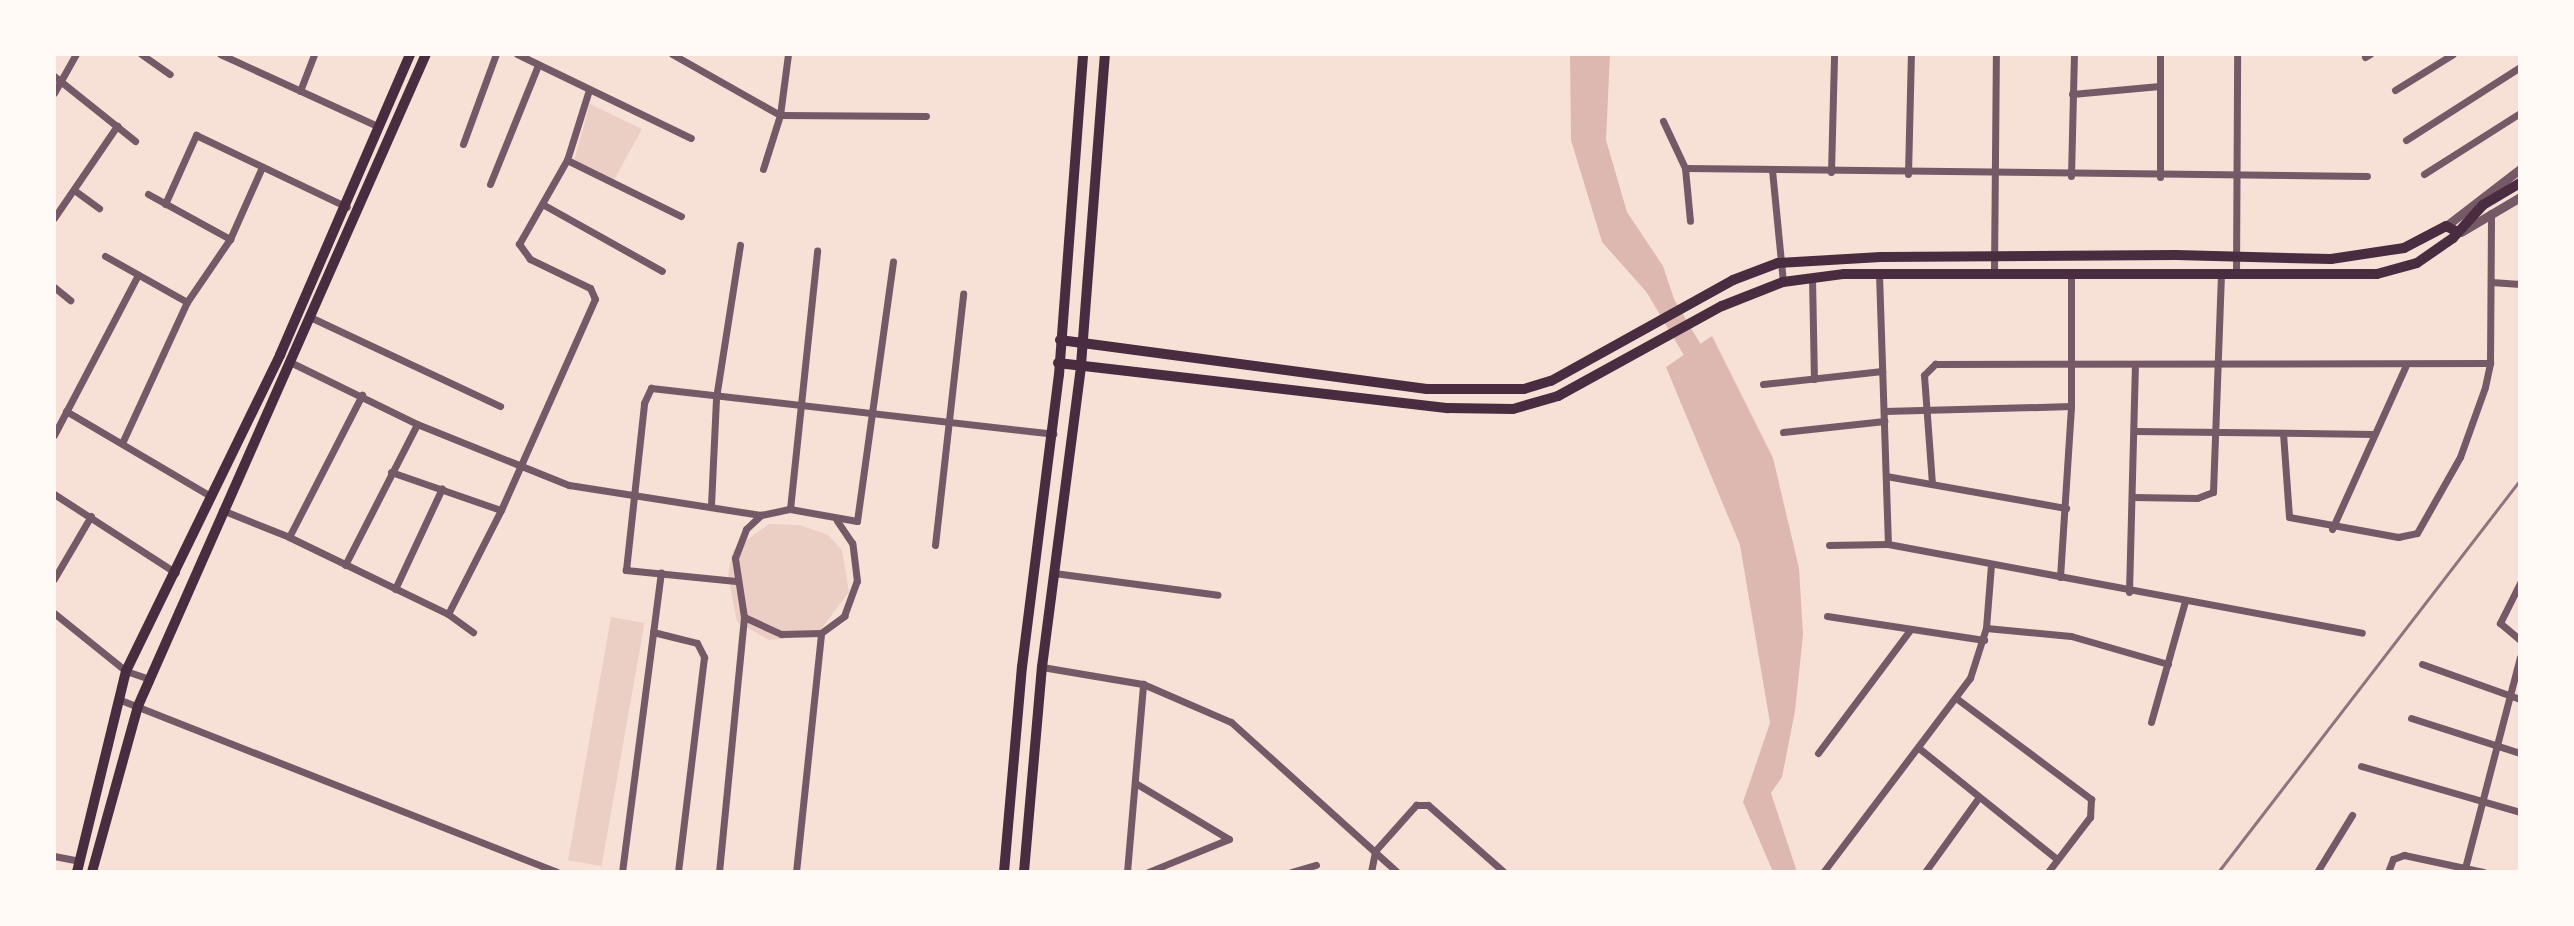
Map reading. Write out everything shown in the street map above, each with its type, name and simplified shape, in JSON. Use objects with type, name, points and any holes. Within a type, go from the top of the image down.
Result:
[{"type":"main road","points":[[78,867],[126,671],[176,573],[347,207],[377,126],[410,54]]},
{"type":"main road","points":[[92,872],[138,706],[149,679],[426,54]]},
{"type":"main road","points":[[1004,872],[1022,667],[1053,434],[1083,54]]},
{"type":"main road","points":[[1024,872],[1042,667],[1081,365],[1105,54]]},
{"type":"main road","points":[[1058,363],[1448,408],[1513,409],[1558,396],[1722,306],[1783,282],[1812,277],[1994,272],[2377,274],[2417,263],[2453,230],[2520,183]]},
{"type":"main road","points":[[1060,340],[1427,389],[1499,390],[1551,381],[1712,291],[1778,263],[1994,256],[2359,256],[2404,248],[2453,230]]},
{"type":"street","points":[[54,93],[76,54]]},
{"type":"street","points":[[141,54],[170,74]]},
{"type":"street","points":[[220,54],[377,126]]},
{"type":"street","points":[[300,91],[314,54]]},
{"type":"street","points":[[463,144],[496,54]]},
{"type":"street","points":[[672,54],[780,115],[926,116]]},
{"type":"street","points":[[763,169],[780,115],[788,54]]},
{"type":"street","points":[[1831,172],[1834,54]]},
{"type":"street","points":[[1908,174],[1911,54]]},
{"type":"street","points":[[1994,272],[1992,175],[1996,54]]},
{"type":"street","points":[[2071,176],[2074,54]]},
{"type":"street","points":[[2160,54],[2160,177]]},
{"type":"street","points":[[2236,275],[2237,54]]},
{"type":"street","points":[[2395,90],[2453,54]]},
{"type":"street","points":[[522,55],[691,138]]},
{"type":"street","points":[[490,184],[538,65]]},
{"type":"street","points":[[2406,140],[2520,67]]},
{"type":"street","points":[[54,76],[135,141]]},
{"type":"street","points":[[2072,94],[2160,86]]},
{"type":"street","points":[[448,614],[501,510],[595,299],[590,288],[522,252],[523,235],[544,205],[567,160],[589,90]]},
{"type":"street","points":[[2424,174],[2520,113]]},
{"type":"street","points":[[1663,121],[1685,168],[1690,221]]},
{"type":"street","points":[[54,218],[117,126]]},
{"type":"street","points":[[165,204],[196,135],[347,207]]},
{"type":"street","points":[[567,160],[681,216]]},
{"type":"street","points":[[123,441],[187,302],[230,239],[262,167]]},
{"type":"street","points":[[1685,168],[2071,176],[2367,176]]},
{"type":"street","points":[[2453,230],[2520,169]]},
{"type":"street","points":[[1772,170],[1778,263],[1783,282]]},
{"type":"street","points":[[74,190],[99,208]]},
{"type":"street","points":[[148,194],[230,239]]},
{"type":"street","points":[[2453,230],[2520,197]]},
{"type":"street","points":[[544,205],[662,271]]},
{"type":"street","points":[[2283,433],[2286,511],[2298,521],[2332,529],[2398,537],[2417,533],[2476,421],[2490,363],[2491,212]]},
{"type":"street","points":[[711,505],[716,398],[740,245]]},
{"type":"street","points":[[790,509],[798,402],[817,250]]},
{"type":"street","points":[[105,256],[187,302]]},
{"type":"street","points":[[290,362],[417,424],[569,485],[761,515],[790,509],[837,521],[857,521],[862,510],[893,261]]},
{"type":"street","points":[[2060,577],[2071,406],[2071,272]]},
{"type":"street","points":[[1879,274],[1888,544]]},
{"type":"street","points":[[54,435],[138,275]]},
{"type":"street","points":[[2133,497],[2197,498],[2213,492],[2218,432],[2221,275]]},
{"type":"street","points":[[1812,277],[1814,379]]},
{"type":"street","points":[[2491,282],[2520,284]]},
{"type":"street","points":[[54,287],[70,300]]},
{"type":"street","points":[[935,545],[952,421],[963,294]]},
{"type":"street","points":[[310,317],[500,406]]},
{"type":"street","points":[[1932,484],[1924,369],[1935,364],[2405,367],[2490,363]]},
{"type":"street","points":[[2129,592],[2135,364]]},
{"type":"street","points":[[2332,529],[2405,367]]},
{"type":"street","points":[[1763,384],[1882,371]]},
{"type":"street","points":[[736,581],[626,570],[646,393],[659,387],[716,398],[798,402],[1053,434]]},
{"type":"street","points":[[289,537],[362,395]]},
{"type":"street","points":[[1884,411],[2071,406]]},
{"type":"street","points":[[66,411],[123,441],[212,497]]},
{"type":"street","points":[[1783,432],[1884,421]]},
{"type":"street","points":[[345,565],[417,424]]},
{"type":"street","points":[[2135,431],[2374,434]]},
{"type":"street","points":[[391,472],[501,510]]},
{"type":"street","points":[[1886,476],[2066,508]]},
{"type":"street","points":[[395,589],[442,488]]},
{"type":"street","points":[[54,494],[176,573]]},
{"type":"street","points":[[222,510],[289,537],[448,614],[473,632]]},
{"type":"street","points":[[719,872],[744,617],[736,581],[735,558],[746,529],[761,515]]},
{"type":"street","points":[[54,579],[91,516]]},
{"type":"street","points":[[744,617],[781,634],[821,633],[844,616],[857,581],[852,543],[837,521]]},
{"type":"street","points":[[1829,545],[1888,544],[2129,592],[2362,633]]},
{"type":"street","points":[[1824,871],[1920,749],[1979,662],[1986,628],[1991,565]]},
{"type":"street","points":[[622,872],[661,573]]},
{"type":"street","points":[[1054,573],[1218,595]]},
{"type":"street","points":[[2520,583],[2500,623],[2520,640]]},
{"type":"street","points":[[2151,722],[2185,601]]},
{"type":"street","points":[[54,613],[126,671],[149,679]]},
{"type":"street","points":[[1827,616],[1984,640]]},
{"type":"street","points":[[1986,628],[2071,636],[2168,664]]},
{"type":"street","points":[[1818,753],[1910,630]]},
{"type":"street","points":[[653,632],[697,643],[704,657],[678,872]]},
{"type":"street","points":[[796,872],[821,633]]},
{"type":"street","points":[[2462,869],[2520,657]]},
{"type":"street","points":[[2422,664],[2520,699]]},
{"type":"street","points":[[1042,667],[1143,684],[1231,722],[1397,872]]},
{"type":"street","points":[[1127,872],[1137,784],[1143,684]]},
{"type":"street","points":[[1956,698],[2091,799],[2090,817],[2048,872]]},
{"type":"street","points":[[118,699],[557,872]]},
{"type":"street","points":[[2411,718],[2520,753]]},
{"type":"street","points":[[1920,749],[1977,800],[2057,859]]},
{"type":"street","points":[[2361,766],[2480,804],[2520,812]]},
{"type":"street","points":[[1137,784],[1229,839],[1148,872]]},
{"type":"street","points":[[1925,872],[1977,800]]},
{"type":"street","points":[[1371,872],[1375,851],[1416,805],[1428,805],[1504,872]]},
{"type":"street","points":[[2317,872],[2352,815]]},
{"type":"street","points":[[2388,872],[2393,859],[2404,855],[2483,872]]},
{"type":"street","points":[[54,856],[78,867]]},
{"type":"street","points":[[1291,872],[1316,865]]},
{"type":"shaded area","points":[[1570,54],[1610,54],[1606,140],[1627,212],[1663,266],[1674,299],[1658,305],[1602,242],[1571,140]]},
{"type":"shaded area","points":[[590,104],[642,129],[614,180],[574,160]]},
{"type":"shaded area","points":[[1712,336],[1773,458],[1799,568],[1803,635],[1795,711],[1782,777],[1771,793],[1797,872],[1773,872],[1743,802],[1770,723],[1740,545],[1666,367]]},
{"type":"shaded area","points":[[769,524],[800,525],[828,535],[842,550],[849,592],[816,636],[769,640],[737,622],[728,575],[733,550]]},
{"type":"shaded area","points":[[611,617],[644,623],[602,866],[568,860]]},
{"type":"waterway","points":[[1651,280],[1706,373]]},
{"type":"railway","points":[[2218,872],[2520,480]]}]
